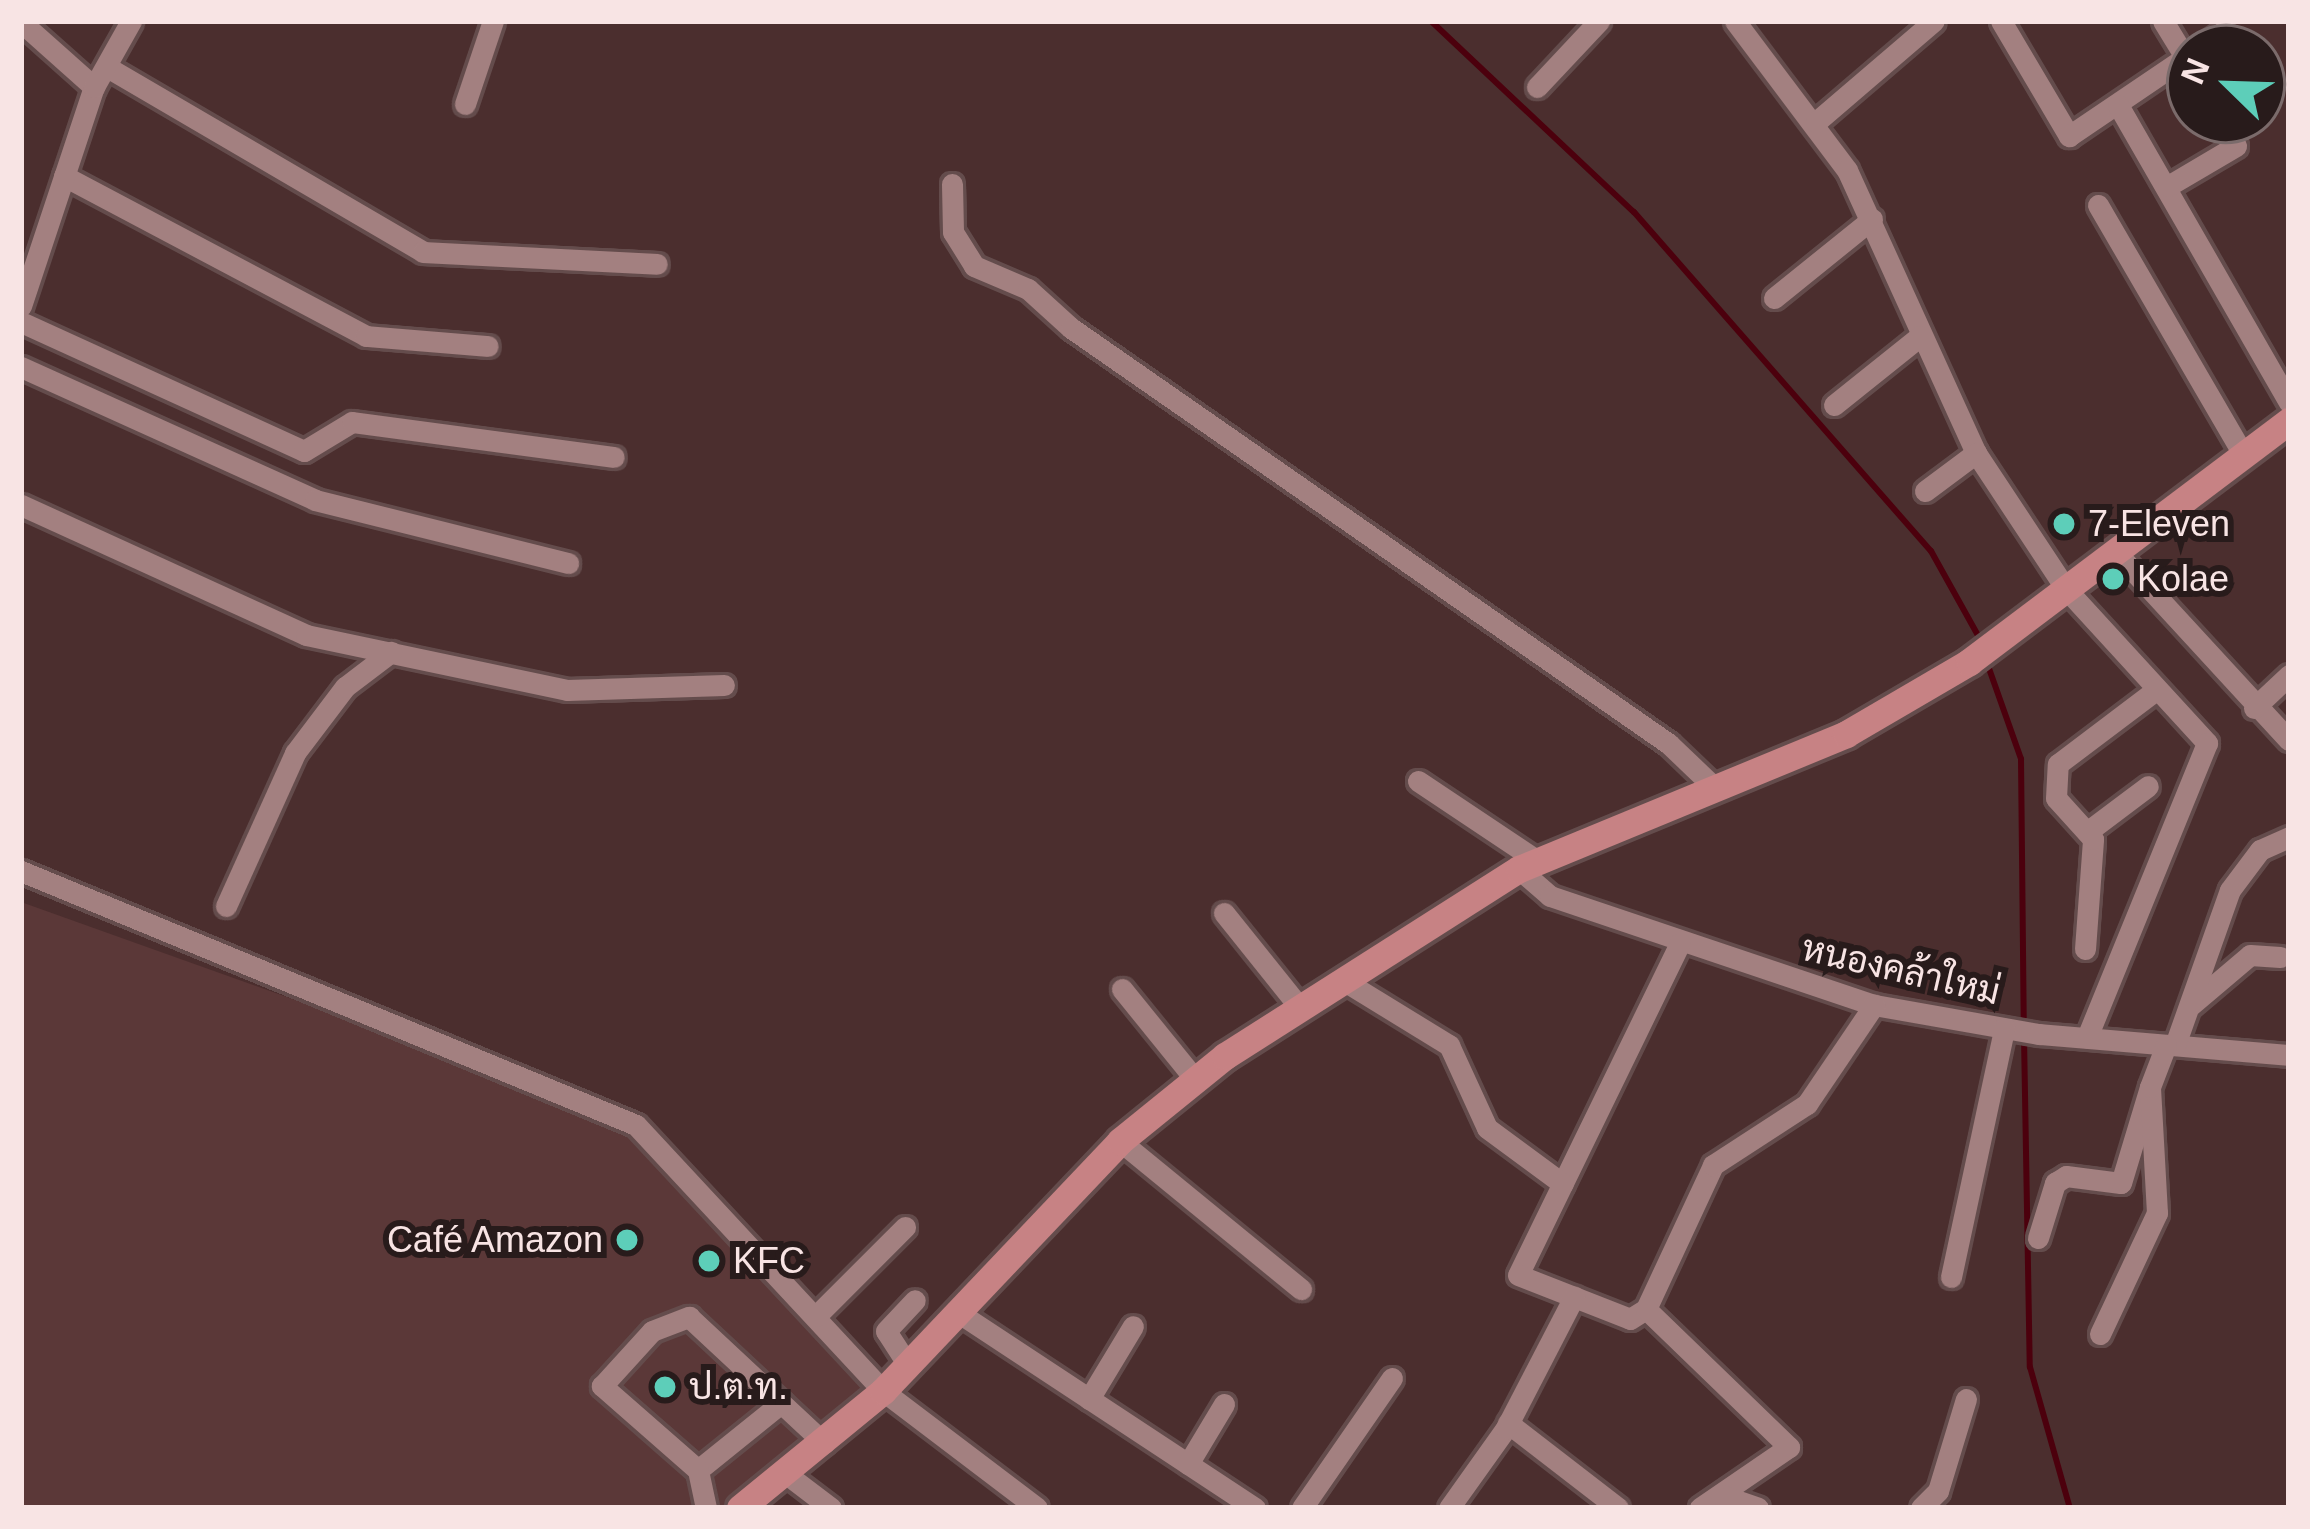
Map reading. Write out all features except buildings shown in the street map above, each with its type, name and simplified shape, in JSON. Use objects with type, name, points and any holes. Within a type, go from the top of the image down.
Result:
[{"type":"main road","points":[[740,1508],[824,1444],[883,1391],[1120,1141],[1195,1079],[1529,865],[1846,734],[1969,662],[2241,451],[2289,421]]},
{"type":"street","points":[[21,306],[94,87],[131,21]]},
{"type":"street","points":[[465,104],[493,21]]},
{"type":"street","points":[[1537,87],[1599,21]]},
{"type":"street","points":[[1735,21],[1816,122],[1872,219],[1920,337],[1976,453],[2066,589],[2207,743],[2087,1037]]},
{"type":"street","points":[[1816,122],[1934,21]]},
{"type":"street","points":[[2001,21],[2068,136],[2166,71]]},
{"type":"street","points":[[21,22],[94,87]]},
{"type":"street","points":[[107,67],[423,252],[657,264]]},
{"type":"street","points":[[2118,105],[2289,402]]},
{"type":"street","points":[[2168,186],[2236,146]]},
{"type":"street","points":[[64,176],[366,336],[488,346]]},
{"type":"street","points":[[952,184],[953,232],[974,266],[1028,289],[1070,328],[1669,744],[1714,787]]},
{"type":"street","points":[[2098,205],[2241,451]]},
{"type":"street","points":[[1774,298],[1872,219]]},
{"type":"street","points":[[21,322],[304,451],[352,422],[614,457]]},
{"type":"street","points":[[1834,405],[1920,337]]},
{"type":"street","points":[[21,367],[315,500],[568,563]]},
{"type":"street","points":[[1925,491],[1976,453]]},
{"type":"street","points":[[21,505],[306,635],[567,690],[724,685]]},
{"type":"street","points":[[2114,550],[2254,708],[2289,740]]},
{"type":"street","points":[[226,906],[295,753],[345,687],[391,652]]},
{"type":"street","points":[[2254,708],[2289,675]]},
{"type":"street","points":[[2085,949],[2087,832],[2056,797],[2058,764],[2156,690]]},
{"type":"street","name":"หนองคล้าใหม่","points":[[1418,781],[1529,865],[1550,896],[1874,1005],[2039,1034],[2289,1055]]},
{"type":"street","points":[[2087,832],[2148,786]]},
{"type":"street","points":[[2038,1238],[2055,1183],[2121,1183],[2150,1087],[2190,1005],[2243,867],[2289,837]]},
{"type":"street","points":[[21,871],[636,1125],[883,1391],[1037,1508]]},
{"type":"street","points":[[1224,913],[1301,1010]]},
{"type":"street","points":[[1680,943],[1518,1276],[1630,1319],[1646,1309],[1712,1165],[1807,1104],[1874,1005]]},
{"type":"street","points":[[2190,1005],[2250,955],[2280,957]]},
{"type":"street","points":[[1346,982],[1449,1046],[1487,1128],[1563,1184]]},
{"type":"street","points":[[1122,989],[1195,1079]]},
{"type":"street","points":[[1951,1277],[2007,1029]]},
{"type":"street","points":[[2100,1334],[2157,1213],[2150,1087]]},
{"type":"street","points":[[1120,1141],[1301,1289]]},
{"type":"street","points":[[816,1316],[905,1227]]},
{"type":"street","points":[[1448,1508],[1508,1423],[1574,1297]]},
{"type":"street","points":[[908,1365],[886,1331],[915,1300]]},
{"type":"street","points":[[1646,1309],[1789,1447],[1700,1508]]},
{"type":"street","points":[[956,1312],[1255,1508]]},
{"type":"street","points":[[706,1508],[698,1470],[602,1386],[652,1331],[689,1317],[824,1444]]},
{"type":"street","points":[[1089,1399],[1133,1326]]},
{"type":"street","points":[[1302,1508],[1392,1378]]},
{"type":"street","points":[[1921,1508],[1938,1491],[1966,1399]]},
{"type":"street","points":[[698,1470],[782,1402]]},
{"type":"street","points":[[1188,1464],[1224,1404]]},
{"type":"street","points":[[1508,1423],[1618,1508]]},
{"type":"street","points":[[784,1473],[831,1508]]},
{"type":"street","points":[[1721,1495],[1757,1508]]},
{"type":"shaded area","points":[[21,902],[598,1108],[883,1391],[731,1508],[21,1508]]},
{"type":"waterway","points":[[1431,21],[1634,212],[1931,551],[1981,641]]},
{"type":"waterway","points":[[1986,660],[2021,759],[2024,1024]]},
{"type":"waterway","points":[[2024,1037],[2030,1367],[2070,1508]]},
{"type":"place","name":"7-Eleven","points":[[2064,524]]},
{"type":"place","name":"Kolae","points":[[2113,579]]},
{"type":"place","name":"Café Amazon","points":[[627,1240]]},
{"type":"place","name":"KFC","points":[[709,1261]]},
{"type":"place","name":"ป.ต.ท.","points":[[665,1387]]}]
